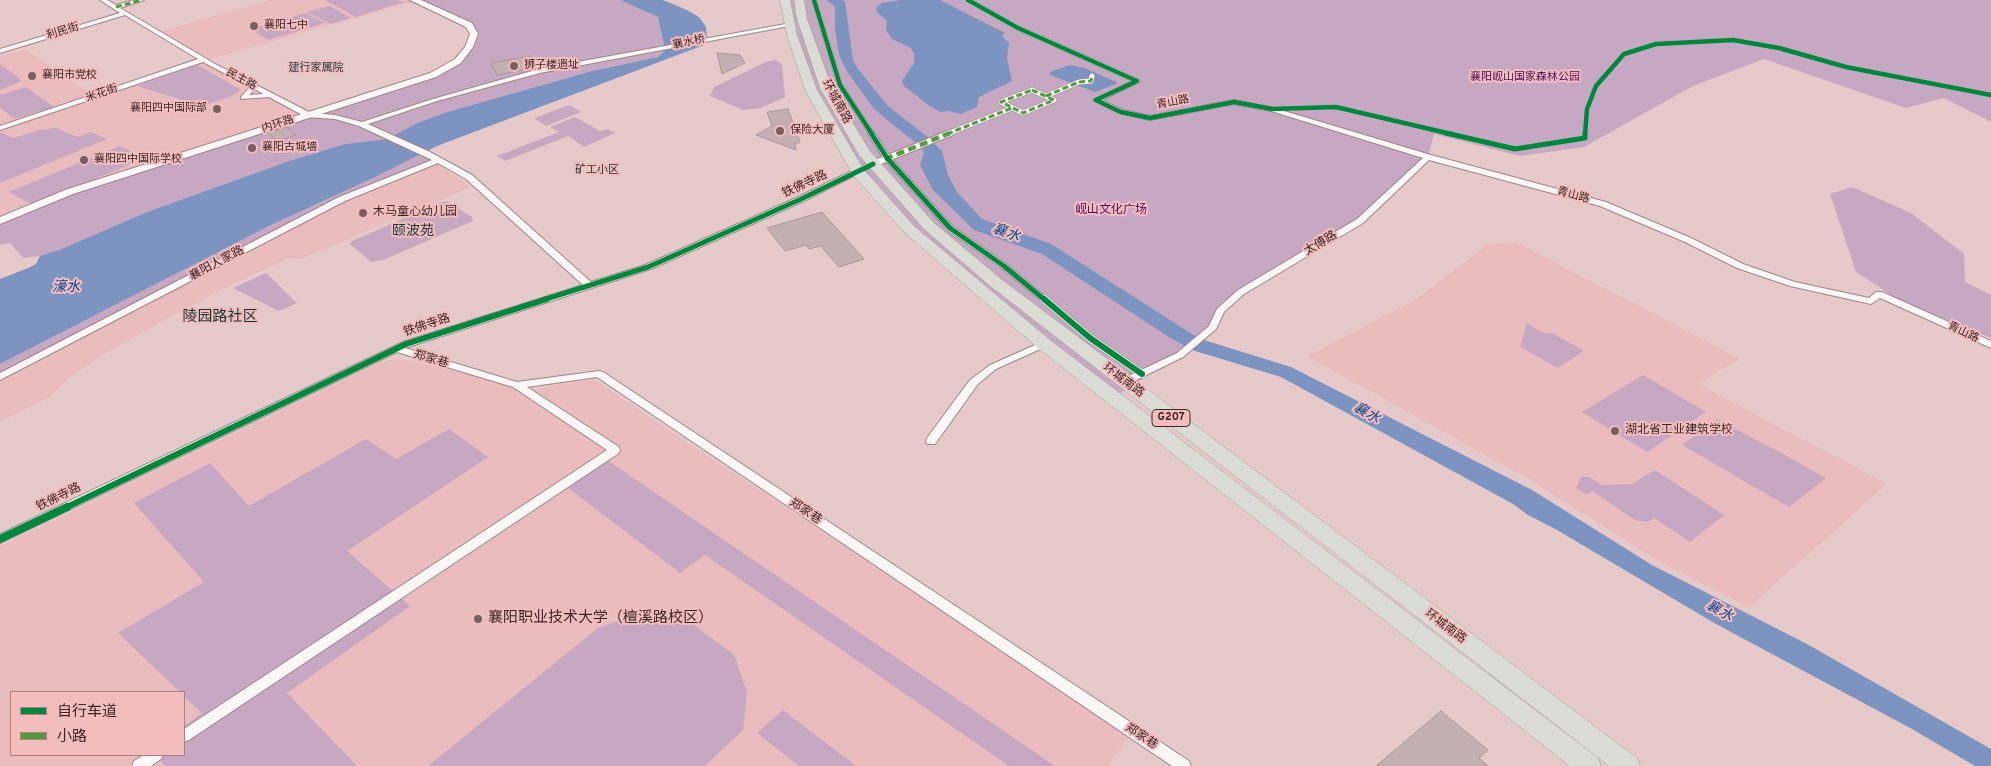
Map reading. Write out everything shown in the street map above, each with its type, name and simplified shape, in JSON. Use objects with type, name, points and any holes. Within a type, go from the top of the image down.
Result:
[{"type":"highway","name":"环城南路","points":[[785,0],[797,54],[811,90],[873,165],[929,226],[995,282],[1124,382],[1628,766]]},
{"type":"highway","name":"环城南路","points":[[799,0],[802,19],[826,88],[910,230],[1044,344],[1583,762]]},
{"type":"street","name":"民主路","points":[[103,0],[204,59],[309,115],[335,117],[362,124],[439,160]]},
{"type":"street","points":[[116,7],[141,0]]},
{"type":"street","name":"内环路","points":[[0,221],[69,192],[433,75],[458,61],[469,47],[474,34],[468,25],[414,0]]},
{"type":"street","points":[[814,0],[840,85],[873,165],[950,228],[1004,266],[1090,338],[1142,374]]},
{"type":"street","points":[[968,0],[1018,28],[1137,81]]},
{"type":"street","name":"利民街","points":[[0,51],[126,13]]},
{"type":"street","name":"襄水桥","points":[[362,124],[435,100],[539,71],[789,24]]},
{"type":"street","name":"米花街","points":[[0,128],[204,59]]},
{"type":"street","points":[[1046,96],[1077,82],[1091,81],[1097,74],[1110,69]]},
{"type":"street","name":"青山路","points":[[1137,81],[1096,100],[1121,112],[1150,118],[1241,102],[1428,157],[1604,204],[1688,240],[1740,266],[1793,284],[1871,301],[1880,294],[1991,345]]},
{"type":"street","points":[[254,86],[243,98],[270,95]]},
{"type":"street","points":[[1032,90],[1054,100],[1023,113],[1012,108],[1001,102],[1032,90]]},
{"type":"street","points":[[873,165],[1012,108]]},
{"type":"street","name":"太傅路","points":[[1124,382],[1180,355],[1212,327],[1220,311],[1241,292],[1360,222],[1428,157]]},
{"type":"street","points":[[439,160],[469,177],[590,286]]},
{"type":"street","name":"襄阳人家路","points":[[0,377],[342,199],[439,160]]},
{"type":"street","name":"铁佛寺路","points":[[0,539],[396,349],[648,267],[873,165]]},
{"type":"street","points":[[931,441],[974,382],[992,367],[1044,344]]},
{"type":"street","name":"郑家巷","points":[[396,349],[517,385],[598,374],[1184,766]]},
{"type":"street","points":[[185,735],[615,450],[517,385]]},
{"type":"street","points":[[139,766],[154,756]]},
{"type":"shaded area","name":"襄阳四中国际学校","points":[[269,0],[416,1],[207,60],[309,115],[0,221],[0,56],[25,49],[94,96],[203,59],[159,32]]},
{"type":"shaded area","points":[[437,163],[471,187],[301,259],[290,258],[214,293],[107,352],[69,378],[48,398],[0,422],[0,379],[348,198]]},
{"type":"shaded area","name":"湖北省工业建筑学校","points":[[1516,242],[1740,359],[1698,384],[1887,484],[1749,607],[1660,562],[1527,478],[1307,356],[1414,301],[1488,244]]},
{"type":"shaded area","name":"襄阳职业技术大学（檀溪路校区）","points":[[397,358],[534,389],[594,379],[1130,735],[1108,766],[0,766],[0,546],[380,363]]},
{"type":"green space","points":[[325,0],[398,0],[404,2],[356,17]]},
{"type":"green space","points":[[406,0],[620,0],[658,17],[665,50],[658,57],[592,71],[447,112],[417,123],[387,139],[345,144],[289,161],[147,212],[59,250],[40,256],[23,258],[10,243],[0,245],[0,221],[69,192],[433,75],[458,61],[474,34],[469,25]]},
{"type":"green space","points":[[785,0],[1991,0],[1991,122],[1944,98],[1906,108],[1764,59],[1693,86],[1584,147],[1520,156],[1434,134],[1428,157],[1360,221],[1241,292],[1220,311],[1218,322],[1180,355],[1114,397],[979,289],[858,172],[811,90]]},
{"type":"green space","points":[[329,6],[351,18],[330,24],[307,12]]},
{"type":"green space","points":[[306,13],[325,23],[268,40],[250,29]]},
{"type":"green space","points":[[775,60],[782,64],[785,97],[761,108],[743,110],[710,96],[714,87],[766,62]]},
{"type":"green space","points":[[0,64],[19,78],[21,81],[0,90]]},
{"type":"green space","points":[[198,65],[241,90],[230,97],[202,106],[137,86]]},
{"type":"green space","points":[[26,87],[54,107],[15,119],[0,108],[0,95]]},
{"type":"green space","points":[[569,105],[581,112],[546,126],[534,118]]},
{"type":"green space","points":[[575,117],[600,131],[608,129],[615,133],[584,147],[568,136],[505,161],[497,156],[559,132],[550,127]]},
{"type":"green space","points":[[56,128],[77,137],[90,132],[107,139],[0,183],[0,132],[13,138],[40,130]]},
{"type":"green space","points":[[120,146],[145,158],[33,205],[9,192]]},
{"type":"green space","points":[[423,153],[436,159],[342,199],[0,376],[0,364],[271,225]]},
{"type":"green space","points":[[1852,187],[1911,213],[1964,254],[1965,282],[1991,295],[1991,338],[1899,300],[1856,272],[1830,194]]},
{"type":"green space","points":[[447,201],[472,217],[473,221],[383,260],[371,262],[350,244],[352,241]]},
{"type":"green space","points":[[266,273],[297,303],[279,311],[233,288]]},
{"type":"green space","points":[[1527,323],[1543,333],[1554,334],[1584,351],[1558,368],[1520,347]]},
{"type":"green space","points":[[1643,375],[1706,412],[1647,452],[1582,412]]},
{"type":"green space","points":[[1717,419],[1826,478],[1789,507],[1682,445]]},
{"type":"green space","points":[[449,429],[488,457],[347,551],[410,606],[287,693],[357,766],[165,766],[157,756],[185,756],[185,725],[202,713],[185,697],[185,691],[179,691],[118,633],[204,582],[134,503],[210,463],[249,506],[366,439],[396,459]]},
{"type":"green space","points":[[604,458],[1055,766],[1009,766],[705,555],[680,573],[563,484]]},
{"type":"green space","points":[[1655,470],[1724,515],[1690,542],[1654,518],[1648,522],[1635,520],[1592,491],[1588,495],[1576,488],[1581,477],[1589,477],[1602,485],[1632,484]]},
{"type":"green space","points":[[646,611],[686,619],[734,655],[747,692],[743,730],[705,766],[428,766],[598,628]]},
{"type":"green space","points":[[783,710],[856,766],[799,766],[757,733]]},
{"type":"water","name":"濠水","points":[[620,0],[663,0],[687,10],[699,17],[706,27],[707,37],[704,45],[437,146],[271,225],[0,364],[0,279],[36,264],[40,256],[59,250],[147,212],[289,161],[345,144],[387,139],[417,123],[447,112],[592,71],[658,57],[665,50],[658,17]]},
{"type":"water","name":"襄水","points":[[827,0],[842,0],[845,2],[853,60],[858,69],[888,106],[930,139],[942,151],[948,175],[957,192],[982,219],[1051,244],[1192,334],[1207,341],[1291,367],[1532,490],[1652,565],[1807,644],[1991,749],[1991,766],[1975,766],[1912,729],[1716,624],[1557,530],[1528,515],[1513,504],[1281,377],[1195,351],[1172,339],[1042,254],[974,230],[933,190],[920,165],[924,153],[922,148],[874,109],[846,70],[839,55],[835,29],[835,7]]},
{"type":"water","points":[[901,0],[940,0],[1005,33],[1002,36],[1009,43],[1007,58],[1012,81],[979,97],[977,107],[960,114],[949,111],[940,112],[927,104],[904,86],[902,81],[914,63],[914,54],[911,48],[892,39],[886,30],[887,21],[877,12],[876,8],[881,3]]},
{"type":"water","points":[[1070,65],[1085,68],[1118,83],[1095,92],[1050,75],[1050,72]]},
{"type":"building","points":[[717,53],[740,55],[745,63],[722,74]]},
{"type":"building","name":"狮子楼遗址","points":[[531,56],[537,67],[497,75],[491,63]]},
{"type":"building","name":"保险大厦","points":[[788,109],[800,142],[795,144],[796,150],[756,135],[772,126],[767,112]]},
{"type":"building","points":[[287,127],[296,135],[277,141],[269,133]]},
{"type":"building","points":[[822,212],[864,259],[839,267],[821,246],[809,249],[806,245],[785,251],[767,228]]},
{"type":"building","points":[[1441,711],[1488,750],[1479,758],[1488,766],[1376,766]]},
{"type":"marked path","points":[[116,7],[141,0]]},
{"type":"marked path","points":[[1046,96],[1079,82],[1091,81],[1092,76]]},
{"type":"marked path","points":[[885,159],[1012,108],[1023,113],[1054,100],[1032,90],[1001,102],[1012,108]]},
{"type":"cycle path","points":[[814,0],[840,85],[887,158],[950,228],[1004,266],[1090,338],[1142,374]]},
{"type":"cycle path","points":[[968,0],[1018,28],[1137,81]]},
{"type":"cycle path","points":[[1137,81],[1096,100],[1121,112],[1150,118],[1234,102],[1272,109],[1336,107],[1515,149],[1585,138],[1587,109],[1596,86],[1624,54],[1656,44],[1733,40],[1779,48],[1846,67],[1991,95]]},
{"type":"cycle path","points":[[0,539],[406,344],[648,267],[799,200],[873,164]]},
{"type":"place","name":"襄阳七中","points":[[254,26]]},
{"type":"place","name":"狮子楼遗址","points":[[514,66]]},
{"type":"place","name":"襄阳市党校","points":[[32,76]]},
{"type":"place","name":"襄阳四中国际部","points":[[217,109]]},
{"type":"place","name":"保险大厦","points":[[780,131]]},
{"type":"place","name":"襄阳古城墙","points":[[252,148]]},
{"type":"place","name":"襄阳四中国际学校","points":[[84,160]]},
{"type":"place","name":"木马童心幼儿园","points":[[363,213]]},
{"type":"place","name":"湖北省工业建筑学校","points":[[1615,431]]},
{"type":"place","name":"襄阳职业技术大学（檀溪路校区）","points":[[478,619]]},
{"type":"district","name":"建行家属院","points":[[316,69]]},
{"type":"district","name":"矿工小区","points":[[597,171]]},
{"type":"district","name":"颐波苑","points":[[413,232]]},
{"type":"district","name":"陵园路社区","points":[[220,318]]},
{"type":"park label","name":"襄阳岘山国家森林公园","points":[[1525,78]]},
{"type":"park label","name":"岘山文化广场","points":[[1111,211]]}]
